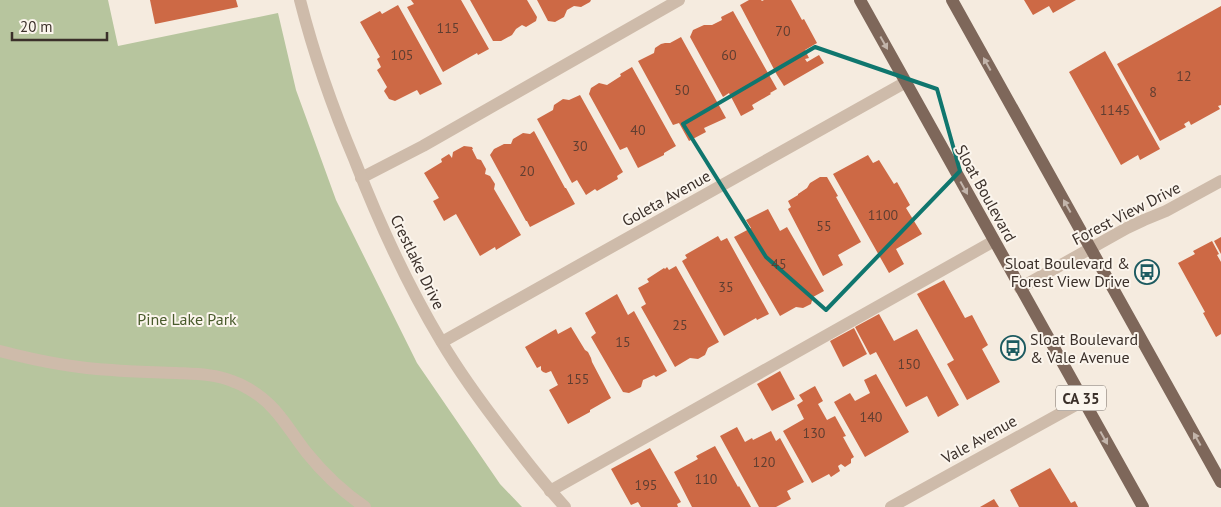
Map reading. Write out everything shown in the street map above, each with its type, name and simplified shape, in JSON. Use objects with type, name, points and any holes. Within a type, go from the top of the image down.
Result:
[{"type":"main road","name":"Sloat Boulevard","points":[[860,0],[1142,507]]},
{"type":"main road","points":[[952,0],[1221,482]]},
{"type":"street","points":[[361,178],[423,146],[679,0]]},
{"type":"street","name":"Crestlake Drive","points":[[304,2],[314,50],[361,178],[399,263],[420,304],[468,384],[550,491],[565,507]]},
{"type":"street","name":"Goleta Avenue","points":[[442,342],[906,82]]},
{"type":"street","name":"Forest View Drive","points":[[1020,288],[1127,228],[1166,211],[1221,181]]},
{"type":"street","points":[[550,491],[994,241]]},
{"type":"street","points":[[0,351],[72,367],[192,374],[214,376],[233,381],[267,401],[328,477],[365,507]]},
{"type":"street","name":"Vale Avenue","points":[[891,507],[1083,401]]},
{"type":"highlighted area","points":[[815,47],[937,89],[960,171],[826,310],[766,257],[683,124]]},
{"type":"green space","name":"Pine Lake Park","points":[[0,0],[108,0],[118,46],[278,13],[296,90],[336,200],[417,363],[500,484],[522,507],[0,507]]},
{"type":"building","points":[[150,0],[236,0],[238,7],[155,24]]},
{"type":"building","points":[[411,0],[461,0],[489,49],[478,55],[477,53],[443,72],[407,7],[414,4]]},
{"type":"building","points":[[470,0],[527,0],[537,17],[536,21],[526,27],[522,25],[512,35],[501,41],[493,41]]},
{"type":"building","points":[[537,0],[591,0],[581,7],[574,6],[567,10],[564,17],[555,22],[548,21]]},
{"type":"building","points":[[749,0],[791,0],[817,43],[805,50],[809,58],[805,59],[807,62],[819,55],[824,63],[784,86],[740,5]]},
{"type":"building","points":[[1024,0],[1076,0],[1053,13],[1049,6],[1033,15]]},
{"type":"building","points":[[398,5],[442,84],[420,95],[417,90],[395,101],[389,99],[384,91],[387,87],[377,70],[381,67],[377,59],[380,57],[360,22],[380,11],[382,14]]},
{"type":"building","points":[[1221,6],[1221,105],[1218,106],[1220,109],[1191,125],[1189,121],[1184,124],[1186,127],[1160,141],[1117,64]]},
{"type":"building","points":[[733,11],[777,89],[752,105],[754,109],[741,116],[729,93],[723,97],[690,37],[693,30],[704,25],[712,25],[722,20],[721,17]]},
{"type":"building","points":[[681,37],[726,118],[704,128],[706,132],[689,141],[679,123],[673,125],[638,61],[654,53],[655,48],[661,44],[670,43]]},
{"type":"building","points":[[1105,51],[1160,149],[1140,160],[1138,155],[1121,165],[1069,72]]},
{"type":"building","points":[[632,67],[676,146],[664,153],[664,155],[638,168],[627,147],[620,150],[589,94],[591,88],[599,83],[607,85]]},
{"type":"building","points":[[580,95],[623,172],[617,176],[618,179],[586,195],[577,180],[572,183],[537,119],[553,110],[554,105],[563,99],[569,100]]},
{"type":"building","points":[[534,131],[575,204],[530,227],[490,155],[494,149],[504,144],[511,144],[513,139],[523,133],[530,134]]},
{"type":"building","points":[[464,146],[472,147],[477,159],[481,160],[486,169],[485,174],[490,176],[495,184],[494,189],[521,235],[496,250],[495,247],[480,256],[456,214],[444,221],[433,201],[439,198],[424,173],[442,162],[441,159],[449,154],[452,158],[453,152]]},
{"type":"building","points":[[868,155],[873,163],[879,160],[894,184],[897,182],[910,205],[906,208],[922,234],[896,249],[904,264],[889,273],[833,174]]},
{"type":"building","points":[[820,177],[827,177],[861,242],[838,255],[843,265],[823,276],[788,209],[791,207],[788,201]]},
{"type":"building","points":[[768,209],[780,231],[787,227],[824,291],[813,297],[811,304],[803,308],[796,307],[780,316],[734,237],[751,228],[746,220]]},
{"type":"building","points":[[718,236],[721,241],[727,238],[769,314],[757,320],[756,318],[724,336],[682,261],[687,258],[685,255]]},
{"type":"building","points":[[1221,237],[1221,254],[1214,241]]},
{"type":"building","points":[[1212,241],[1221,262],[1221,334],[1216,337],[1203,313],[1205,312],[1178,263],[1195,254],[1193,251]]},
{"type":"building","points":[[676,266],[719,342],[708,348],[705,355],[698,359],[690,358],[675,367],[641,307],[646,304],[638,288],[649,282],[647,279],[664,268],[667,267],[669,270]]},
{"type":"building","points":[[944,280],[965,318],[972,315],[988,345],[982,349],[1000,382],[967,400],[947,364],[954,360],[917,294]]},
{"type":"building","points":[[617,294],[628,315],[634,311],[667,371],[656,377],[654,375],[643,380],[641,387],[629,393],[623,392],[591,337],[596,333],[585,313]]},
{"type":"building","points":[[879,314],[894,341],[917,329],[959,405],[938,417],[927,396],[906,407],[876,352],[870,355],[855,327]]},
{"type":"building","points":[[571,327],[588,352],[611,398],[568,424],[549,390],[558,385],[551,371],[546,373],[541,370],[541,366],[537,368],[525,347],[556,329],[558,334]]},
{"type":"building","points":[[854,328],[867,354],[843,367],[830,341]]},
{"type":"building","points":[[780,371],[795,399],[772,411],[757,384]]},
{"type":"building","points":[[876,374],[909,432],[865,457],[834,402],[850,393],[855,401],[870,393],[864,380]]},
{"type":"building","points":[[815,386],[823,401],[818,404],[827,420],[835,416],[846,436],[843,437],[854,457],[851,459],[851,463],[845,467],[841,464],[838,466],[840,471],[831,477],[829,474],[812,483],[783,431],[804,419],[797,405],[803,401],[799,395]]},
{"type":"building","points":[[737,427],[745,442],[771,431],[776,441],[780,438],[804,482],[787,491],[791,499],[776,507],[759,507],[720,436]]},
{"type":"building","points":[[715,446],[751,507],[692,507],[674,472],[698,459],[696,456]]},
{"type":"building","points":[[650,448],[681,502],[677,504],[678,507],[641,507],[638,502],[631,505],[611,469]]},
{"type":"building","points":[[1050,468],[1071,503],[1075,501],[1078,507],[1019,507],[1010,490]]},
{"type":"building","points":[[994,499],[999,507],[980,507]]},
{"type":"place","name":"Sloat Boulevard & Forest View Drive","points":[[1147,272]]},
{"type":"place","name":"Sloat Boulevard & Vale Avenue","points":[[1013,348]]}]
